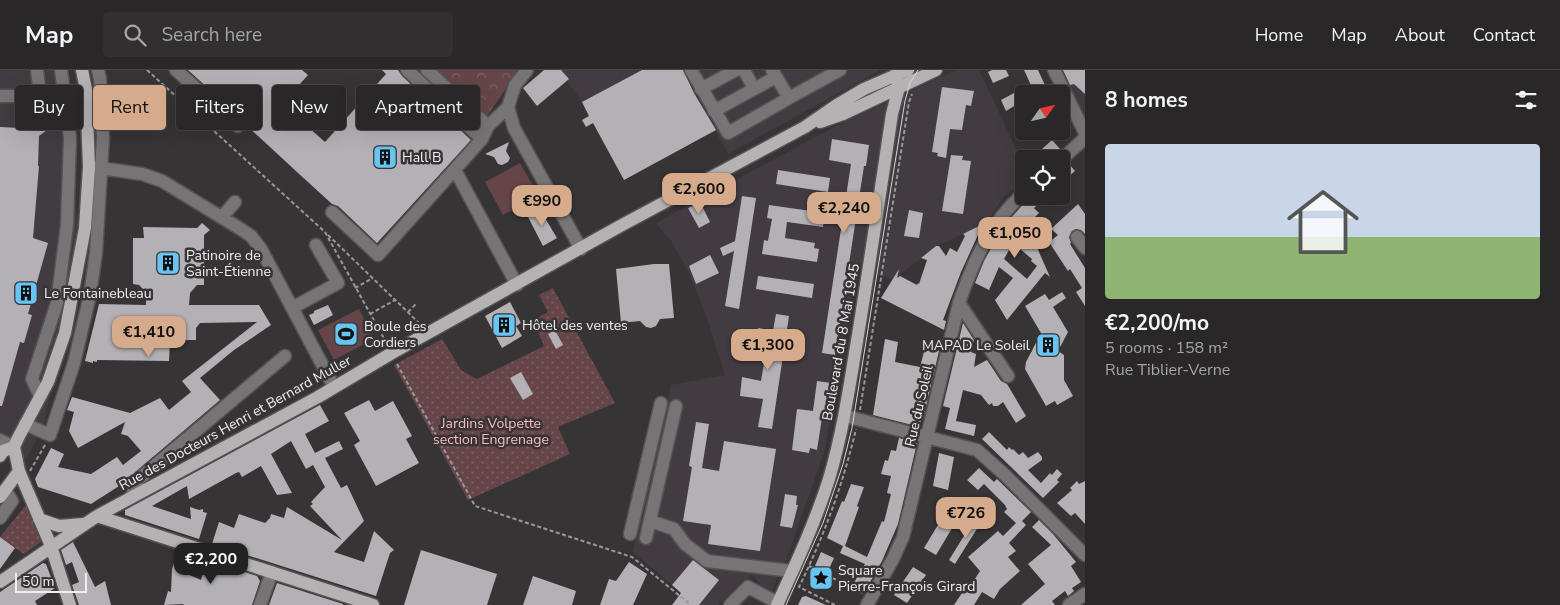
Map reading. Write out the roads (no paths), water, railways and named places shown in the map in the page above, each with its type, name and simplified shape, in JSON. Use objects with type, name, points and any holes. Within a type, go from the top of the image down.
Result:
[{"type":"main road","points":[[70,605],[51,546],[21,477],[14,447],[48,382],[66,333],[85,228],[95,167],[82,70]]},
{"type":"main road","name":"Rue des Docteurs Henri et Bernard Muller","points":[[897,81],[908,70]]},
{"type":"main road","name":"Rue des Docteurs Henri et Bernard Muller","points":[[0,582],[96,516],[805,127],[836,105],[864,89],[936,70]]},
{"type":"main road","name":"Boulevard du 8 Mai 1945","points":[[777,604],[823,495],[844,416],[897,81]]},
{"type":"main road","points":[[0,455],[3,451],[14,447]]},
{"type":"main road","points":[[3,493],[21,477]]},
{"type":"main road","points":[[96,516],[374,605]]},
{"type":"main road","points":[[39,519],[59,526],[85,524]]},
{"type":"street","points":[[0,96],[40,96],[37,70]]},
{"type":"street","points":[[40,396],[32,379],[57,303],[67,225],[70,138],[61,70]]},
{"type":"street","points":[[25,424],[50,436],[74,363],[90,295],[96,253],[95,167],[103,138],[98,70]]},
{"type":"street","points":[[176,70],[193,85]]},
{"type":"street","points":[[407,70],[482,139]]},
{"type":"street","points":[[427,70],[488,126]]},
{"type":"street","points":[[332,212],[378,255],[482,139],[488,126],[508,107],[515,84],[526,70]]},
{"type":"street","points":[[706,70],[693,73],[728,133],[840,70]]},
{"type":"street","points":[[702,89],[736,70]]},
{"type":"street","points":[[744,70],[754,89]]},
{"type":"street","points":[[1054,70],[1085,132]]},
{"type":"street","points":[[714,111],[754,89],[774,74],[789,98]]},
{"type":"street","points":[[508,107],[514,128],[581,249]]},
{"type":"street","points":[[1070,152],[1085,138]]},
{"type":"street","points":[[95,167],[142,174],[162,182],[251,236],[261,249],[334,387]]},
{"type":"street","points":[[455,170],[517,285]]},
{"type":"street","name":"Rue du Soleil","points":[[869,601],[894,559],[903,537],[959,303],[970,270],[996,224],[1015,201]]},
{"type":"street","points":[[222,217],[235,202]]},
{"type":"street","points":[[1077,237],[1085,248]]},
{"type":"street","points":[[292,308],[338,283],[316,245]]},
{"type":"street","points":[[959,303],[1008,376]]},
{"type":"street","points":[[131,497],[139,480],[285,356]]},
{"type":"street","points":[[630,534],[662,403]]},
{"type":"street","points":[[646,538],[676,406]]},
{"type":"street","points":[[844,416],[977,450],[1005,475],[1085,555]]},
{"type":"street","points":[[0,440],[14,447]]},
{"type":"street","points":[[0,518],[12,501],[3,493]]},
{"type":"street","points":[[650,521],[674,530],[685,544],[707,560],[792,572]]},
{"type":"street","points":[[260,605],[272,572]]},
{"type":"street","points":[[730,605],[748,587],[777,604]]},
{"type":"street","points":[[1069,605],[1085,595]]},
{"type":"tram line","points":[[786,605],[823,523],[843,464],[852,428],[905,101],[910,83],[918,70]]},
{"type":"place","name":"Hall B","points":[[385,157]]},
{"type":"place","name":"Patinoire de Saint-Étienne","points":[[168,263]]},
{"type":"place","name":"Le Fontainebleau","points":[[26,293]]},
{"type":"place","name":"Hôtel des ventes","points":[[504,325]]},
{"type":"place","name":"Boule des Cordiers","points":[[346,334]]},
{"type":"place","name":"MAPAD Le Soleil","points":[[1048,345]]},
{"type":"place","name":"Square Pierre-François Girard","points":[[821,578]]},
{"type":"park label","name":"Jardins Volpette section Engrenage","points":[[491,432]]}]
